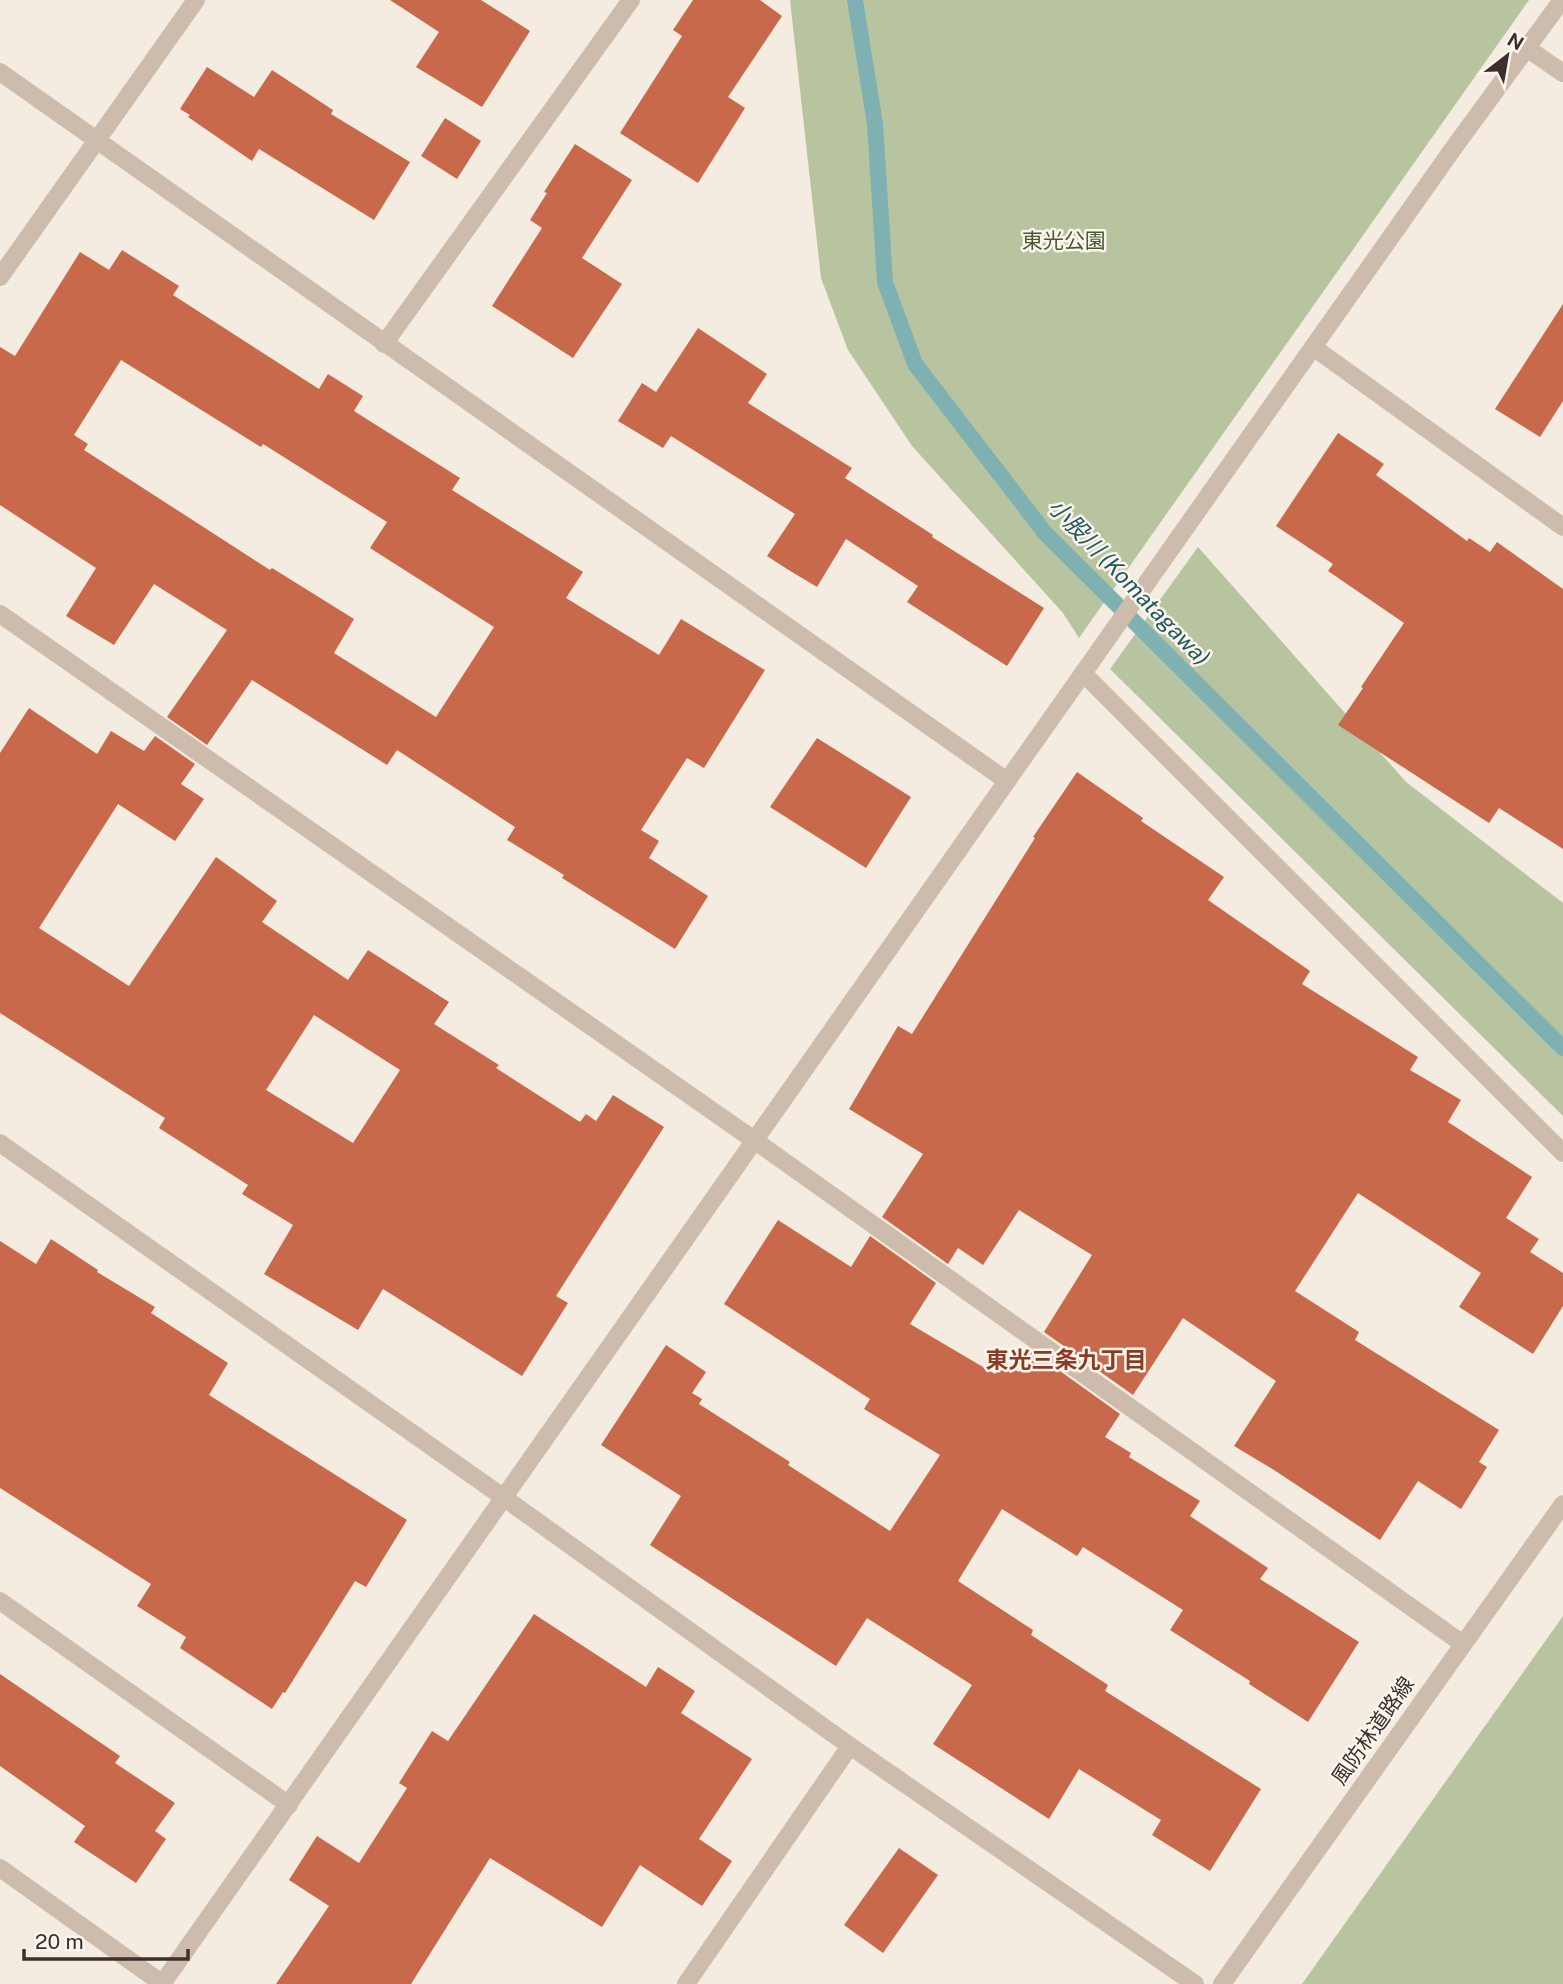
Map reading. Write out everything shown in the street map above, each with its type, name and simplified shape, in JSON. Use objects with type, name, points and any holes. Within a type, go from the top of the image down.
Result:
[{"type":"street","points":[[0,276],[195,0]]},
{"type":"street","points":[[384,344],[631,0]]},
{"type":"street","points":[[0,1868],[162,1984],[1313,347],[1562,0]]},
{"type":"street","points":[[1528,49],[1563,73]]},
{"type":"street","points":[[0,72],[1007,782]]},
{"type":"street","points":[[1313,347],[1563,527]]},
{"type":"street","points":[[0,614],[754,1140],[1463,1644]]},
{"type":"street","points":[[1083,673],[1563,1153]]},
{"type":"street","points":[[0,1143],[503,1497],[850,1746],[1195,1984]]},
{"type":"street","name":"風防林道路線","points":[[1222,1984],[1563,1504]]},
{"type":"street","points":[[0,1601],[289,1805]]},
{"type":"street","points":[[686,1984],[850,1746]]},
{"type":"green space","name":"東光公園","points":[[790,0],[1529,0],[1079,638],[1063,613],[912,446],[848,350],[821,278]]},
{"type":"green space","points":[[1198,547],[1406,782],[1563,903],[1563,1116],[1110,669]]},
{"type":"green space","points":[[1563,1616],[1563,1984],[1302,1984]]},
{"type":"building","points":[[390,0],[481,0],[530,31],[482,107],[416,67],[439,32]]},
{"type":"building","points":[[693,0],[760,0],[782,16],[728,97],[745,108],[698,183],[620,133],[682,36],[673,30]]},
{"type":"building","points":[[207,67],[254,97],[272,70],[333,110],[331,114],[410,162],[374,220],[259,149],[252,161],[188,117],[190,115],[180,109]]},
{"type":"building","points":[[445,118],[481,141],[457,179],[421,156]]},
{"type":"building","points":[[575,144],[632,180],[582,258],[622,284],[573,358],[492,306],[542,228],[530,220],[547,193],[544,192]]},
{"type":"building","points":[[122,250],[179,286],[173,295],[319,389],[328,374],[363,396],[354,411],[460,478],[452,490],[583,572],[566,598],[659,655],[681,619],[765,670],[704,768],[687,758],[641,830],[659,841],[649,858],[708,896],[675,949],[507,840],[515,827],[397,750],[387,765],[252,680],[207,745],[167,717],[227,630],[154,584],[114,645],[66,616],[96,568],[0,505],[0,347],[15,356],[80,252],[109,270]],"holes":[[[121,360],[261,447],[263,444],[387,522],[370,548],[494,627],[436,717],[334,653],[354,619],[272,568],[270,570],[84,450],[88,444],[74,435]]]},
{"type":"building","points":[[1563,304],[1563,401],[1540,437],[1495,409]]},
{"type":"building","points":[[698,328],[767,374],[748,403],[852,468],[845,478],[1044,608],[1007,666],[907,602],[918,586],[846,539],[817,587],[787,569],[767,556],[795,514],[671,436],[663,448],[618,421],[642,383],[656,392]]},
{"type":"building","points":[[1338,433],[1384,464],[1376,475],[1467,541],[1469,538],[1490,552],[1497,542],[1563,589],[1563,849],[1499,808],[1489,823],[1338,725],[1404,623],[1328,571],[1333,564],[1276,526]]},
{"type":"building","points":[[29,708],[97,754],[111,731],[144,751],[155,736],[195,764],[181,784],[204,799],[175,841],[118,804],[39,928],[129,986],[216,857],[277,901],[262,922],[348,980],[368,950],[449,1002],[434,1024],[499,1065],[496,1068],[580,1122],[586,1114],[596,1121],[613,1095],[664,1127],[556,1296],[568,1303],[522,1376],[383,1289],[358,1330],[264,1274],[293,1225],[242,1194],[248,1185],[159,1128],[165,1118],[0,1013],[0,753]],"holes":[[[314,1015],[400,1070],[353,1143],[266,1090]]]},
{"type":"building","points":[[817,738],[911,797],[866,868],[770,807]]},
{"type":"building","points":[[1077,772],[1143,818],[1141,821],[1224,877],[1208,900],[1310,971],[1302,984],[1418,1057],[1410,1070],[1461,1100],[1448,1122],[1532,1177],[1506,1218],[1539,1239],[1530,1252],[1563,1273],[1563,1306],[1533,1354],[1459,1307],[1481,1273],[1358,1193],[1295,1291],[1359,1332],[1355,1340],[1499,1430],[1479,1462],[1487,1467],[1461,1509],[1418,1481],[1380,1540],[1234,1446],[1276,1381],[1183,1318],[1133,1395],[1044,1332],[1092,1255],[1019,1210],[983,1265],[958,1248],[948,1264],[882,1217],[923,1154],[849,1109],[898,1026],[912,1034],[1035,838],[1033,837]]},
{"type":"building","points":[[778,1220],[851,1267],[870,1236],[936,1283],[910,1324],[995,1374],[1002,1362],[1019,1372],[1032,1351],[1120,1414],[1105,1437],[1131,1453],[1129,1457],[1200,1501],[1190,1516],[1268,1568],[1260,1579],[1359,1642],[1308,1722],[1170,1630],[1183,1610],[1083,1547],[1077,1556],[1002,1509],[958,1581],[1033,1630],[1031,1635],[1108,1685],[1105,1691],[1261,1789],[1210,1871],[1152,1835],[1161,1820],[1079,1769],[1049,1819],[933,1744],[972,1685],[867,1618],[836,1666],[650,1545],[681,1496],[601,1445],[666,1345],[706,1372],[692,1393],[702,1399],[699,1404],[890,1531],[940,1455],[864,1409],[870,1399],[724,1304]]},
{"type":"building","points":[[51,1239],[98,1270],[97,1272],[155,1307],[151,1313],[228,1363],[209,1395],[407,1520],[366,1587],[355,1581],[285,1693],[283,1692],[272,1709],[180,1648],[186,1637],[137,1606],[151,1584],[0,1488],[0,1241],[36,1264]]},
{"type":"building","points":[[534,1614],[646,1687],[658,1667],[695,1691],[681,1713],[752,1759],[699,1839],[732,1861],[702,1906],[640,1865],[602,1927],[490,1858],[411,1984],[276,1984],[329,1906],[289,1880],[317,1836],[359,1863],[407,1788],[399,1783],[432,1731],[448,1741]]},
{"type":"building","points":[[0,1674],[120,1756],[115,1763],[175,1803],[155,1831],[166,1839],[136,1883],[74,1842],[85,1826],[0,1766]]},
{"type":"building","points":[[899,1848],[938,1875],[883,1953],[844,1925]]},
{"type":"waterway","name":"小股川 (Komatagawa)","points":[[855,0],[875,124],[885,282],[915,364],[1045,533],[1563,1048]]},
{"type":"district","name":"東光三条九丁目","points":[[1066,1360]]}]
